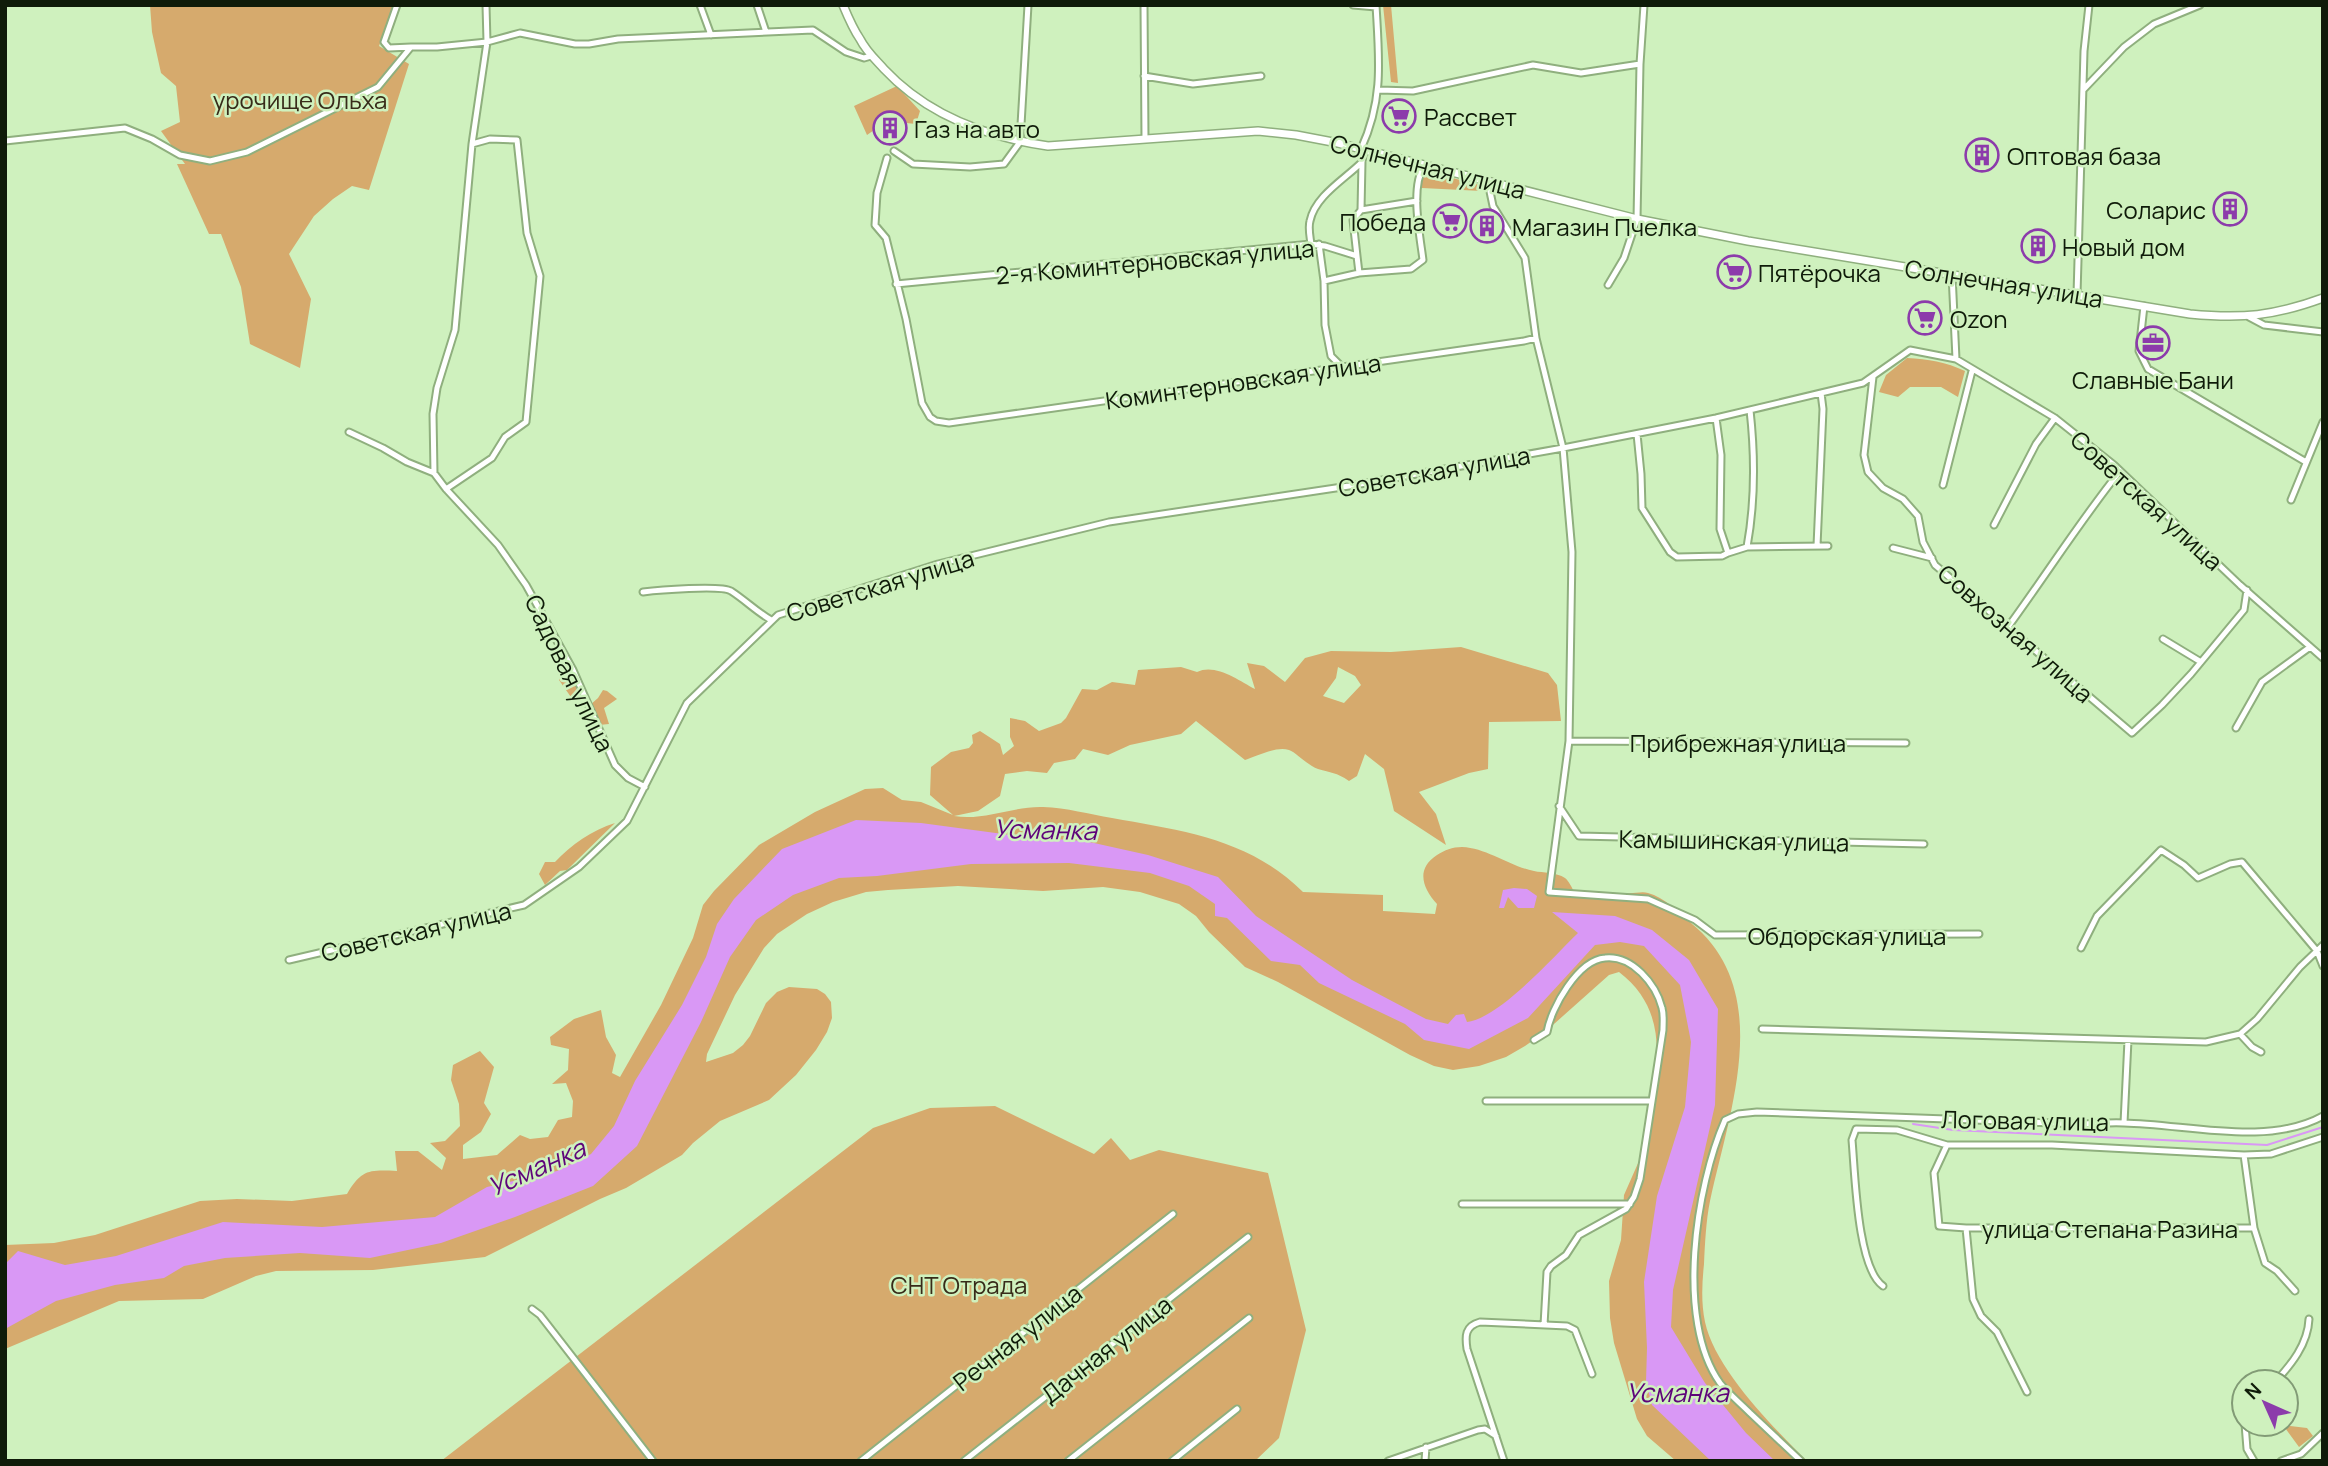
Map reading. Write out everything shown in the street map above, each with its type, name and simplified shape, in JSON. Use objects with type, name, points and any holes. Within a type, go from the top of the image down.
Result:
[{"type":"street","points":[[397,5],[384,42],[389,48],[444,47],[487,42],[520,33],[575,44],[589,44],[618,39],[813,30],[846,52],[864,58],[871,56]]},
{"type":"street","points":[[434,473],[433,414],[437,388],[455,330],[472,144],[487,42],[486,5]]},
{"type":"street","points":[[700,5],[710,35]]},
{"type":"street","points":[[757,5],[766,32]]},
{"type":"street","name":"Солнечная улица","points":[[843,5],[871,56],[908,91],[969,127],[1020,142],[1048,146],[1258,131],[1315,138],[1637,219],[1748,241],[2144,306],[2202,315],[2249,317],[2283,311],[2323,298]]},
{"type":"street","points":[[894,151],[913,164],[970,167],[1004,164],[1020,142],[1028,5]]},
{"type":"street","points":[[1144,5],[1145,139]]},
{"type":"street","points":[[1353,5],[1376,6],[1379,90],[1371,125],[1361,149],[1361,210],[1353,220],[1359,274]]},
{"type":"street","points":[[1608,285],[1624,258],[1637,219],[1644,5]]},
{"type":"street","points":[[2077,295],[2084,51],[2089,5]]},
{"type":"street","points":[[2083,90],[2123,47],[2154,24],[2200,5]]},
{"type":"street","points":[[5,141],[125,128],[180,155],[211,161],[247,152],[379,87],[411,47]]},
{"type":"street","points":[[1379,90],[1413,92],[1533,65],[1581,73],[1640,64]]},
{"type":"street","points":[[1144,76],[1193,84],[1261,76]]},
{"type":"street","points":[[446,489],[492,458],[505,437],[526,422],[540,276],[527,233],[517,140],[490,139],[472,144]]},
{"type":"street","points":[[887,158],[877,193],[875,225],[886,238],[896,284]]},
{"type":"street","points":[[1311,244],[1309,223],[1313,209],[1362,162]]},
{"type":"street","points":[[1324,281],[1359,274],[1411,269],[1423,260],[1417,201],[1419,174],[1424,166]]},
{"type":"street","points":[[1488,182],[1493,206],[1525,258],[1536,338],[1563,448]]},
{"type":"street","points":[[1361,210],[1417,201]]},
{"type":"street","name":"2-я Коминтерновская улица","points":[[896,284],[1311,244],[1357,256]]},
{"type":"street","points":[[1319,244],[1324,281],[1325,325],[1331,356],[1342,367]]},
{"type":"street","points":[[1952,274],[1956,359]]},
{"type":"street","name":"Коминтерновская улица","points":[[896,284],[906,319],[922,404],[930,417],[949,423],[1536,338]]},
{"type":"street","points":[[2144,306],[2139,351],[2148,369],[2306,462]]},
{"type":"street","name":"Солнечная улица","points":[[2249,317],[2264,325],[2323,332]]},
{"type":"street","name":"Советская улица","points":[[289,960],[524,905],[579,867],[627,821],[687,703],[778,615],[937,564],[1109,522],[1325,490],[1717,418],[1863,383],[1910,350],[1956,359],[2054,418],[2120,471],[2323,658]]},
{"type":"street","points":[[1942,485],[1972,371]]},
{"type":"street","name":"Совхозная улица","points":[[1873,377],[1864,454],[1868,472],[1883,488],[1903,499],[1918,516],[1923,542],[1935,565],[2132,733],[2201,662]]},
{"type":"street","points":[[1817,546],[1823,409],[1821,393]]},
{"type":"street","points":[[1747,547],[1752,517],[1753,436],[1750,410]]},
{"type":"street","points":[[1717,418],[1721,455],[1720,529],[1728,553]]},
{"type":"street","points":[[1994,525],[2036,444],[2054,418]]},
{"type":"street","points":[[2291,500],[2323,422]]},
{"type":"street","name":"Садовая улица","points":[[349,432],[434,473],[498,545],[526,585],[573,670],[615,765],[628,778],[645,787]]},
{"type":"street","points":[[1637,433],[1642,508],[1670,552],[1677,557],[1721,556],[1747,547],[1828,546]]},
{"type":"street","name":"Советская улица","points":[[1563,448],[1572,552],[1569,741],[1549,892],[1648,900],[1695,920],[1715,935]]},
{"type":"street","points":[[2008,627],[2120,471]]},
{"type":"street","points":[[1912,554],[1923,542]]},
{"type":"street","points":[[1893,548],[1932,558]]},
{"type":"street","points":[[643,592],[668,589],[728,589],[771,620]]},
{"type":"street","points":[[2244,610],[2247,590]]},
{"type":"street","points":[[2163,639],[2201,662],[2244,610],[2260,602]]},
{"type":"street","points":[[2236,728],[2262,682],[2310,647]]},
{"type":"street","name":"Прибрежная улица","points":[[1569,741],[1906,743]]},
{"type":"street","name":"Камышинская улица","points":[[1559,806],[1579,836],[1924,844]]},
{"type":"street","points":[[2081,948],[2096,916],[2161,850],[2185,865],[2198,878],[2230,864],[2242,862],[2317,951],[2323,966]]},
{"type":"street","name":"Обдорская улица","points":[[1715,935],[1979,934]]},
{"type":"street","points":[[1762,1029],[2206,1042],[2240,1034],[2258,1019],[2300,967],[2323,945]]},
{"type":"street","points":[[1534,1040],[1547,1032],[1549,1018],[1560,996],[1579,973],[1603,957],[1629,963],[1651,985],[1663,1010],[1663,1030],[1640,1179],[1626,1209],[1579,1235],[1566,1255],[1547,1272],[1544,1325]]},
{"type":"street","points":[[2240,1034],[2261,1052]]},
{"type":"street","points":[[2124,1123],[2128,1040]]},
{"type":"street","points":[[1486,1101],[1652,1101]]},
{"type":"street","name":"Логовая улица","points":[[1801,1461],[1720,1382],[1699,1334],[1693,1292],[1701,1201],[1710,1162],[1726,1120],[1738,1114],[1757,1112],[2081,1124],[2124,1123],[2252,1132],[2288,1129],[2323,1116]]},
{"type":"street","points":[[1883,1286],[1876,1281],[1867,1257],[1858,1216],[1852,1140],[1856,1129],[1897,1130],[1947,1145],[2052,1145],[2244,1155],[2271,1154],[2323,1138]]},
{"type":"street","name":"улица Степана Разина","points":[[1947,1145],[1934,1173],[1939,1226],[2254,1228]]},
{"type":"street","name":"улица Степана Разина","points":[[2244,1155],[2254,1228],[2265,1263],[2277,1271],[2295,1291]]},
{"type":"street","points":[[1461,1204],[1630,1203]]},
{"type":"street","name":"Речная улица","points":[[861,1461],[1173,1214]]},
{"type":"street","name":"улица Степана Разина","points":[[1966,1228],[1973,1299],[1980,1316],[1997,1332],[2026,1392]]},
{"type":"street","name":"Дачная улица","points":[[964,1461],[1248,1237]]},
{"type":"street","points":[[533,1309],[653,1461]]},
{"type":"street","points":[[1068,1461],[1249,1318]]},
{"type":"street","points":[[2288,1368],[2309,1330],[2309,1319]]},
{"type":"street","points":[[1504,1461],[1467,1349],[1467,1329],[1472,1324],[1480,1322],[1567,1326],[1575,1330],[1592,1374]]},
{"type":"street","points":[[1172,1461],[1237,1409]]},
{"type":"street","points":[[1388,1461],[1478,1430],[1485,1429],[1496,1436]]},
{"type":"street","points":[[2281,1461],[2301,1454],[2323,1433]]},
{"type":"street","points":[[2246,1438],[2247,1449],[2254,1461]]},
{"type":"street","points":[[1425,1461],[1426,1447]]},
{"type":"street","points":[[2301,1454],[2307,1461]]},
{"type":"green space","name":"урочище Ольха","points":[[150,5],[395,5],[379,46],[409,64],[369,190],[352,186],[333,199],[314,216],[289,254],[311,299],[300,368],[250,344],[241,287],[221,234],[209,234],[177,164],[185,164],[161,131],[180,122],[176,86],[161,73],[152,32]]},
{"type":"green space","points":[[1383,5],[1391,5],[1398,83],[1391,82]]},
{"type":"green space","points":[[897,86],[920,111],[916,124],[887,121],[867,135],[854,106]]},
{"type":"green space","points":[[1425,171],[1480,185],[1482,191],[1422,188],[1421,180]]},
{"type":"green space","points":[[1907,358],[1951,365],[1965,371],[1958,397],[1941,387],[1910,387],[1898,397],[1879,392],[1886,375]]},
{"type":"green space","points":[[1461,647],[1548,673],[1557,685],[1561,721],[1489,722],[1488,769],[1469,773],[1419,792],[1436,814],[1446,845],[1394,811],[1384,769],[1365,754],[1357,776],[1349,781],[1314,767],[1289,750],[1273,750],[1245,760],[1196,721],[1181,734],[1130,745],[1108,755],[1083,749],[1075,759],[1054,763],[1047,773],[1027,771],[1005,774],[1000,796],[978,811],[954,816],[976,817],[1032,807],[1052,808],[1164,827],[1237,848],[1260,859],[1303,892],[1383,895],[1383,911],[1435,914],[1437,904],[1423,879],[1426,866],[1437,855],[1462,847],[1480,850],[1525,869],[1561,876],[1568,881],[1574,892],[1646,892],[1671,906],[1717,951],[1732,983],[1739,1018],[1740,1054],[1735,1092],[1707,1224],[1702,1293],[1705,1322],[1720,1359],[1733,1378],[1762,1414],[1807,1461],[1676,1461],[1647,1436],[1637,1419],[1614,1343],[1609,1281],[1621,1240],[1624,1195],[1643,1145],[1657,1052],[1649,1009],[1637,990],[1619,972],[1609,975],[1545,1032],[1525,1046],[1506,1057],[1479,1066],[1453,1070],[1434,1066],[1410,1055],[1278,982],[1245,967],[1196,916],[1179,904],[1140,892],[1103,887],[1043,891],[958,886],[866,892],[833,902],[807,914],[777,934],[764,948],[735,995],[707,1054],[706,1062],[733,1053],[743,1045],[766,1003],[777,992],[789,987],[817,989],[831,1002],[832,1018],[816,1050],[796,1075],[769,1100],[720,1121],[682,1155],[626,1188],[485,1257],[373,1270],[276,1271],[256,1276],[203,1299],[119,1301],[5,1349],[5,1245],[54,1243],[95,1235],[200,1201],[292,1201],[347,1194],[362,1175],[373,1171],[397,1171],[395,1151],[418,1151],[442,1170],[446,1158],[430,1143],[445,1141],[460,1126],[459,1104],[451,1080],[453,1065],[480,1051],[494,1067],[484,1103],[491,1114],[481,1132],[463,1145],[463,1159],[497,1155],[520,1135],[530,1139],[548,1137],[558,1120],[572,1117],[573,1101],[566,1083],[552,1084],[568,1070],[569,1049],[551,1045],[550,1037],[574,1019],[601,1010],[606,1037],[616,1055],[612,1073],[620,1077],[661,1005],[693,938],[703,905],[759,845],[815,812],[865,789],[883,788],[902,800],[921,802],[953,815],[930,795],[931,767],[951,752],[969,748],[973,743],[972,735],[980,731],[1000,744],[1003,755],[1014,746],[1010,737],[1010,718],[1025,721],[1039,731],[1061,723],[1082,689],[1097,690],[1112,682],[1135,685],[1138,670],[1181,667],[1197,672],[1219,671],[1255,689],[1247,663],[1264,666],[1285,682],[1305,658],[1331,651],[1391,652]],"holes":[[[1338,667],[1355,676],[1361,685],[1344,703],[1323,696],[1336,678]]]},
{"type":"green space","points":[[565,670],[572,673],[580,700],[573,700],[559,680]]},
{"type":"green space","points":[[603,690],[617,699],[604,708],[609,724],[599,725],[590,705]]},
{"type":"green space","points":[[615,823],[567,870],[560,871],[545,885],[539,874],[545,862],[555,862],[582,839]]},
{"type":"green space","name":"СНТ Отрада","points":[[995,1106],[1094,1154],[1111,1138],[1130,1160],[1159,1150],[1268,1173],[1306,1330],[1279,1438],[1255,1461],[441,1461],[873,1128],[930,1108]]},
{"type":"green space","points":[[2300,1427],[2307,1428],[2313,1436],[2299,1447],[2292,1438],[2300,1438]]},
{"type":"water","name":"Усманка","points":[[856,820],[921,823],[1025,837],[1085,841],[1148,855],[1218,877],[1256,916],[1352,980],[1426,1019],[1448,1024],[1456,1015],[1464,1014],[1467,1022],[1495,1010],[1526,985],[1578,933],[1552,912],[1615,916],[1652,930],[1689,960],[1718,1009],[1715,1105],[1673,1290],[1671,1327],[1705,1383],[1746,1433],[1775,1461],[1711,1461],[1652,1405],[1646,1382],[1644,1282],[1657,1196],[1685,1107],[1691,1042],[1680,985],[1644,946],[1620,942],[1595,945],[1528,1018],[1469,1049],[1424,1040],[1405,1024],[1319,983],[1300,965],[1271,961],[1227,918],[1215,916],[1215,904],[1189,886],[1150,873],[1069,863],[971,864],[839,878],[793,895],[756,920],[730,957],[701,1022],[637,1146],[593,1186],[441,1243],[370,1258],[300,1253],[225,1258],[184,1266],[164,1278],[115,1285],[56,1301],[5,1329],[5,1264],[18,1251],[65,1265],[116,1256],[223,1222],[322,1227],[435,1217],[487,1187],[557,1171],[591,1154],[614,1126],[635,1081],[682,1005],[706,957],[717,924],[734,899],[782,849]]},
{"type":"water","points":[[1527,889],[1537,896],[1534,908],[1518,908],[1508,897],[1504,908],[1499,908],[1503,890]]},
{"type":"waterway","points":[[1913,1124],[1953,1130],[2267,1145],[2323,1127]]},
{"type":"place","name":"Рассвет","points":[[1399,116]]},
{"type":"place","name":"Газ на авто","points":[[890,128]]},
{"type":"place","name":"Оптовая база","points":[[1982,155]]},
{"type":"place","name":"Соларис","points":[[2230,209]]},
{"type":"place","name":"Победа","points":[[1450,221]]},
{"type":"place","name":"Магазин Пчелка","points":[[1487,226]]},
{"type":"place","name":"Новый дом","points":[[2038,246]]},
{"type":"place","name":"Пятёрочка","points":[[1734,272]]},
{"type":"place","name":"Ozon","points":[[1925,318]]},
{"type":"place","name":"Славные Бани","points":[[2153,343]]}]
